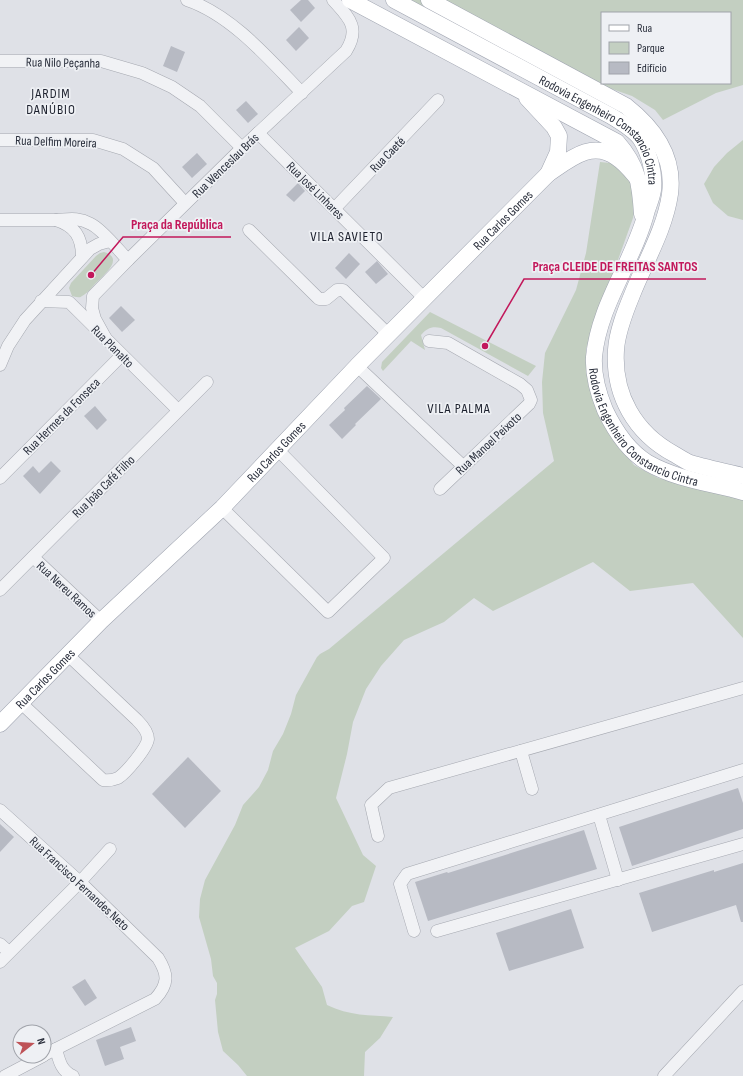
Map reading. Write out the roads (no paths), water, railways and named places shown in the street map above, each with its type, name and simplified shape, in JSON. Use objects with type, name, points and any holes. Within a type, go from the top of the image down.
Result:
[{"type":"main road","points":[[350,0],[617,142],[630,159],[641,192],[642,230]]},
{"type":"main road","name":"Rodovia Engenheiro Constancio Cintra","points":[[394,0],[611,116],[639,137],[647,152],[653,174],[653,190],[642,230],[614,291],[601,325],[594,358],[595,378],[600,397],[612,426],[628,447],[648,462],[666,472],[684,478],[701,483],[720,485],[743,492]]},
{"type":"main road","name":"Rodovia Engenheiro Constancio Cintra","points":[[429,0],[626,106],[640,117],[661,143],[670,176],[670,193],[664,221],[631,297],[620,327],[616,350],[616,373],[621,394],[642,431],[662,448],[690,462],[743,476]]},
{"type":"main road","points":[[522,91],[554,128],[559,136],[558,152],[548,174]]},
{"type":"main road","points":[[548,174],[579,154],[589,150],[606,153],[617,158],[637,178]]},
{"type":"main road","name":"Rua Carlos Gomes","points":[[0,724],[101,621],[222,508],[277,449],[424,298],[548,174]]},
{"type":"street","points":[[189,0],[216,14],[258,47],[302,93]]},
{"type":"street","name":"Rua Wenceslau Brás","points":[[93,296],[185,203],[346,50],[352,42],[354,34],[352,26],[349,18],[333,0]]},
{"type":"street","name":"Rua Nilo Peçanha","points":[[0,61],[101,61],[142,73],[172,87],[200,106],[242,148]]},
{"type":"street","name":"Rua Caeté","points":[[335,208],[438,100]]},
{"type":"street","name":"Rua José Linhares","points":[[258,133],[424,298]]},
{"type":"street","name":"Rua Delfim Moreira","points":[[0,140],[93,140],[123,149],[153,168],[185,203]]},
{"type":"street","points":[[0,220],[55,220],[67,218],[80,220],[91,224],[102,231],[128,260]]},
{"type":"street","points":[[55,220],[64,223],[76,233],[82,247],[82,257]]},
{"type":"street","points":[[249,230],[316,297],[319,299],[326,299],[337,290],[343,290],[389,335]]},
{"type":"street","points":[[0,365],[8,346],[25,320],[41,301],[90,250],[99,244],[110,241]]},
{"type":"street","name":"Rua Planalto","points":[[62,279],[60,288],[63,296],[178,410]]},
{"type":"street","points":[[41,301],[70,302],[78,305],[86,302],[93,296]]},
{"type":"street","points":[[93,296],[92,308],[95,319],[106,339]]},
{"type":"street","name":"Rua Manoel Peixoto","points":[[429,341],[448,343],[520,384],[527,390],[530,396],[529,404],[440,489]]},
{"type":"street","name":"Rua Hermes da Fonseca","points":[[0,478],[122,355]]},
{"type":"street","points":[[358,366],[463,466]]},
{"type":"street","name":"Rua João Café Filho","points":[[0,590],[206,382]]},
{"type":"street","points":[[222,508],[328,612],[384,558],[277,449]]},
{"type":"street","name":"Rua Nereu Ramos","points":[[33,557],[101,621]]},
{"type":"street","points":[[21,703],[103,780],[109,781],[120,777],[147,745],[148,737],[138,720],[68,655]]},
{"type":"street","points":[[378,836],[371,805],[389,788],[743,688]]},
{"type":"street","points":[[521,751],[532,789]]},
{"type":"street","points":[[414,931],[400,884],[407,874],[743,770]]},
{"type":"street","name":"Rua Francisco Fernandes Neto","points":[[0,810],[80,882],[158,958],[165,968],[166,980],[163,991],[155,999],[56,1049]]},
{"type":"street","points":[[599,815],[618,880]]},
{"type":"street","points":[[436,931],[743,844]]},
{"type":"street","points":[[0,962],[80,882],[110,849]]},
{"type":"street","points":[[0,944],[9,952]]},
{"type":"street","points":[[664,1076],[743,991]]},
{"type":"street","points":[[52,1051],[56,1049],[61,1065],[65,1071],[73,1076]]},
{"type":"street","points":[[5,1076],[28,1064]]},
{"type":"place","name":"Praça da República","points":[[91,275]]},
{"type":"place","name":"Praça CLEIDE DE FREITAS SANTOS","points":[[485,346]]},
{"type":"district","name":"JARDIM DANÚBIO","points":[[51,102]]},
{"type":"district","name":"VILA SAVIETO","points":[[347,236]]},
{"type":"district","name":"VILA PALMA","points":[[459,408]]}]
